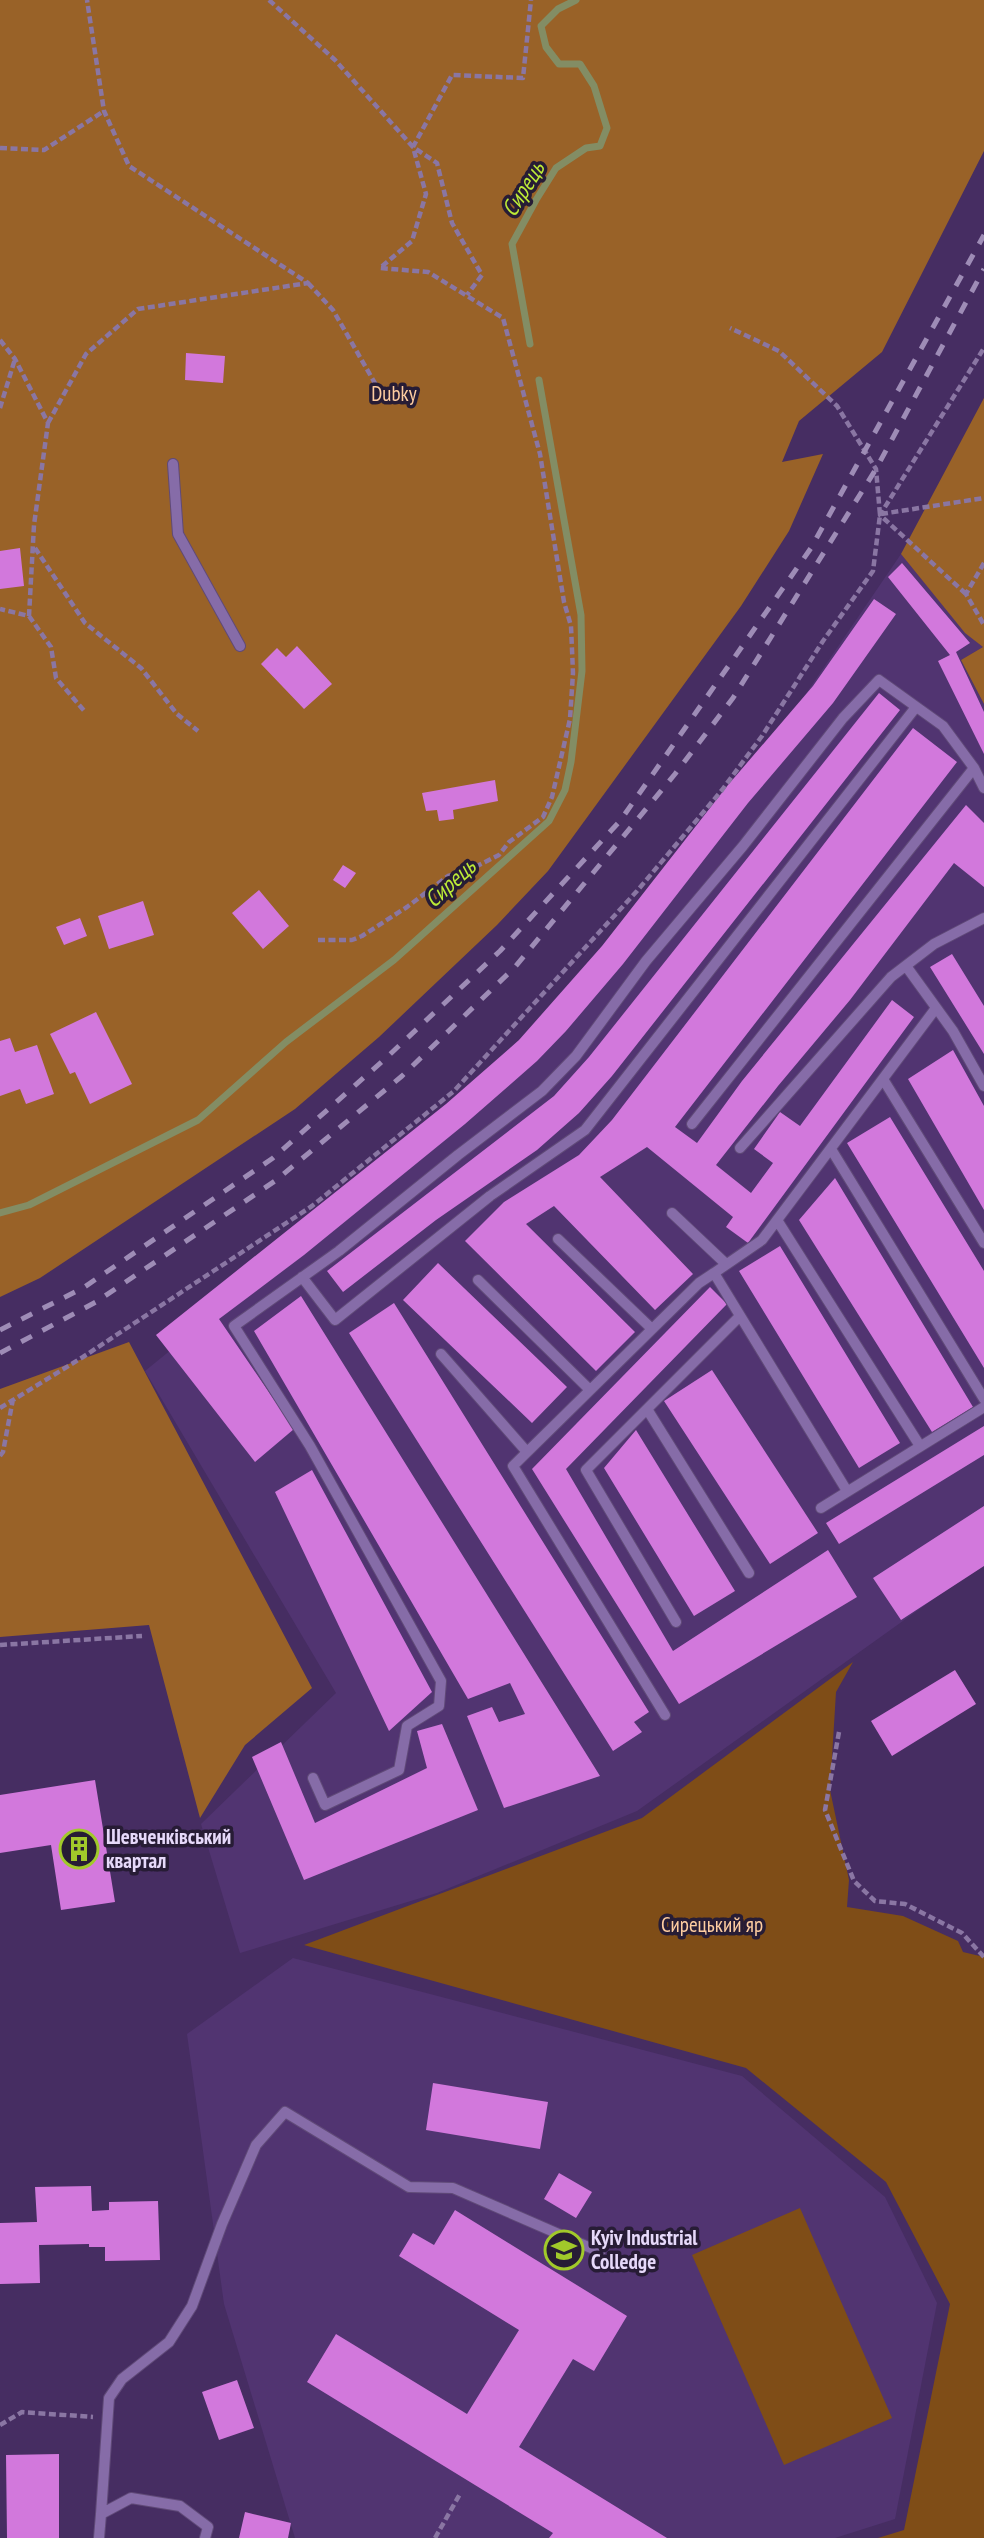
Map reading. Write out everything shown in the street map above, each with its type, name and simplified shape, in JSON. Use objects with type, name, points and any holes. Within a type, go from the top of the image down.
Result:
[{"type":"lane","points":[[173,464],[178,534],[240,646]]},
{"type":"lane","points":[[313,1778],[325,1805],[399,1770],[407,1726],[439,1706],[441,1681],[310,1446],[234,1326],[302,1277],[542,1091],[559,1074],[576,1056],[646,961],[743,846],[843,718],[879,680],[943,726],[974,768],[984,788]]},
{"type":"lane","points":[[302,1277],[335,1320],[490,1196],[585,1130],[916,707]]},
{"type":"lane","points":[[692,1124],[974,768]]},
{"type":"lane","points":[[740,1149],[891,977],[934,944],[984,918]]},
{"type":"lane","points":[[906,966],[936,1008],[984,1086]]},
{"type":"lane","points":[[664,1714],[513,1466],[699,1283],[762,1240],[936,1008]]},
{"type":"lane","points":[[883,1079],[984,1243]]},
{"type":"lane","points":[[831,1149],[984,1399]]},
{"type":"lane","points":[[673,1213],[726,1264]]},
{"type":"lane","points":[[777,1220],[920,1446]]},
{"type":"lane","points":[[558,1239],[652,1329]]},
{"type":"lane","points":[[714,1273],[848,1491]]},
{"type":"lane","points":[[478,1280],[590,1390]]},
{"type":"lane","points":[[676,1622],[586,1470],[740,1316]]},
{"type":"lane","points":[[441,1354],[527,1452]]},
{"type":"lane","points":[[821,1508],[984,1407]]},
{"type":"lane","points":[[647,1409],[748,1573]]},
{"type":"lane","points":[[99,2538],[109,2398],[122,2379],[169,2342],[192,2306],[222,2224],[256,2145],[285,2112],[409,2187],[453,2188],[600,2252]]},
{"type":"lane","points":[[101,2514],[131,2498],[180,2506],[208,2527],[205,2538]]},
{"type":"path","points":[[86,0],[104,111],[129,166],[308,283],[333,310],[380,392]]},
{"type":"path","points":[[270,0],[335,60],[413,147],[437,163],[452,223],[482,275],[467,295]]},
{"type":"path","points":[[318,940],[352,940],[362,936],[449,876],[469,870],[499,855],[509,842],[543,817],[552,797],[563,754],[570,719],[573,673],[571,626],[564,602],[540,454],[503,318],[428,272],[380,268],[412,241],[426,194],[413,147],[452,75],[523,78],[531,0]]},
{"type":"path","points":[[0,148],[44,150],[104,111]]},
{"type":"path","points":[[86,713],[56,678],[51,647],[29,616],[34,524],[48,423],[86,354],[138,309],[308,283]]},
{"type":"path","points":[[0,1408],[94,1350],[312,1206],[454,1091],[637,891],[722,790],[762,736],[823,641],[873,571],[880,514],[876,469],[837,406],[779,351],[730,328]]},
{"type":"path","points":[[0,340],[15,359],[48,423]]},
{"type":"path","points":[[880,514],[984,348]]},
{"type":"path","points":[[0,408],[15,359]]},
{"type":"path","points":[[880,514],[984,498]]},
{"type":"path","points":[[880,514],[966,594],[984,625]]},
{"type":"path","points":[[34,547],[85,623],[141,668],[177,714],[198,731]]},
{"type":"path","points":[[966,594],[984,563]]},
{"type":"path","points":[[0,609],[29,616]]},
{"type":"path","points":[[0,1456],[4,1452],[14,1398]]},
{"type":"path","points":[[0,1645],[142,1636]]},
{"type":"path","points":[[839,1732],[825,1810],[854,1881],[875,1901],[905,1904],[962,1933],[984,1957]]},
{"type":"path","points":[[0,2426],[22,2412],[108,2418]]},
{"type":"path","points":[[435,2538],[460,2494]]},
{"type":"shaded area","points":[[901,554],[965,632],[983,647],[961,660],[984,704],[984,1563],[637,1811],[437,1893],[240,1953],[201,1824],[336,1693],[145,1371],[411,1155],[694,858]]},
{"type":"shaded area","name":"Kyiv Industrial Colledge","points":[[293,1958],[742,2076],[885,2197],[937,2303],[895,2519],[835,2538],[295,2538],[224,2304],[187,2034]]},
{"type":"green space","name":"Dubky","points":[[0,0],[984,0],[984,151],[882,352],[799,421],[782,462],[823,454],[789,531],[741,606],[548,871],[497,925],[379,1037],[295,1109],[40,1278],[0,1297]]},
{"type":"green space","points":[[984,398],[984,704],[961,660],[983,647],[965,633],[901,554]]},
{"type":"green space","points":[[129,1342],[312,1688],[245,1745],[200,1818],[149,1625],[0,1637],[0,1389]]},
{"type":"green space","name":"Сирецький яр","points":[[853,1662],[836,1692],[830,1790],[849,1880],[847,1907],[903,1916],[958,1941],[963,1952],[984,1957],[984,2538],[878,2538],[904,2530],[950,2304],[886,2182],[746,2068],[304,1945],[642,1818]]},
{"type":"green space","points":[[800,2208],[892,2418],[784,2465],[692,2255]]},
{"type":"building","points":[[186,353],[225,356],[223,383],[185,380]]},
{"type":"building","points":[[20,548],[24,586],[0,589],[0,551]]},
{"type":"building","points":[[902,563],[970,643],[956,652],[984,712],[984,754],[938,661],[950,655],[888,577]]},
{"type":"building","points":[[874,599],[896,614],[833,703],[748,803],[623,964],[566,1031],[537,1061],[465,1124],[304,1255],[219,1319],[294,1429],[255,1462],[156,1335],[446,1104],[519,1040],[602,946],[728,785],[813,686]]},
{"type":"building","points":[[297,646],[332,684],[304,709],[261,664],[277,648],[286,657]]},
{"type":"building","points":[[879,693],[900,710],[612,1076],[579,1113],[537,1150],[436,1220],[343,1292],[327,1271],[554,1096],[589,1057]]},
{"type":"building","points":[[913,728],[957,762],[675,1127],[697,1143],[742,1081],[966,805],[984,823],[984,887],[954,863],[850,1000],[716,1165],[751,1193],[773,1163],[754,1149],[780,1112],[800,1126],[892,1000],[914,1017],[748,1243],[726,1227],[733,1217],[647,1147],[600,1177],[693,1274],[655,1310],[554,1206],[526,1224],[635,1332],[596,1371],[465,1241],[504,1202],[579,1155],[612,1120]]},
{"type":"building","points":[[495,780],[498,801],[453,810],[454,819],[439,821],[437,810],[426,811],[422,793]]},
{"type":"building","points":[[343,865],[356,873],[345,888],[333,880]]},
{"type":"building","points":[[259,890],[289,926],[263,949],[232,913]]},
{"type":"building","points":[[143,901],[154,935],[109,949],[98,916]]},
{"type":"building","points":[[80,918],[87,936],[64,945],[56,927]]},
{"type":"building","points":[[952,954],[984,1006],[984,1054],[930,967]]},
{"type":"building","points":[[96,1012],[132,1084],[90,1104],[75,1072],[70,1074],[50,1034]]},
{"type":"building","points":[[10,1038],[15,1052],[37,1045],[54,1094],[26,1104],[20,1089],[0,1096],[0,1041]]},
{"type":"building","points":[[953,1050],[984,1106],[984,1210],[908,1079]]},
{"type":"building","points":[[890,1117],[984,1271],[984,1368],[847,1143]]},
{"type":"building","points":[[835,1178],[973,1407],[932,1432],[799,1220]]},
{"type":"building","points":[[780,1246],[900,1443],[859,1468],[739,1271]]},
{"type":"building","points":[[438,1263],[567,1387],[532,1423],[403,1300]]},
{"type":"building","points":[[710,1287],[727,1304],[566,1469],[673,1651],[828,1550],[857,1597],[679,1704],[532,1469]]},
{"type":"building","points":[[301,1296],[600,1776],[504,1808],[467,1716],[492,1707],[499,1722],[525,1714],[510,1683],[468,1699],[254,1331]]},
{"type":"building","points":[[394,1303],[649,1712],[634,1722],[642,1732],[613,1751],[349,1333]]},
{"type":"building","points":[[712,1370],[818,1533],[770,1564],[664,1401]]},
{"type":"building","points":[[984,1426],[984,1455],[839,1544],[826,1523]]},
{"type":"building","points":[[636,1430],[735,1591],[694,1616],[604,1468]]},
{"type":"building","points":[[312,1470],[432,1692],[389,1731],[275,1492]]},
{"type":"building","points":[[984,1506],[984,1566],[901,1620],[873,1578]]},
{"type":"building","points":[[955,1670],[976,1704],[892,1756],[871,1721]]},
{"type":"building","points":[[442,1724],[478,1810],[304,1880],[252,1757],[281,1742],[315,1823],[427,1768],[417,1731]]},
{"type":"building","name":"Шевченківський квартал","points":[[95,1780],[115,1902],[61,1910],[51,1845],[0,1853],[0,1795]]},
{"type":"building","points":[[433,2083],[548,2102],[540,2149],[426,2130]]},
{"type":"building","points":[[559,2173],[592,2192],[576,2218],[544,2199]]},
{"type":"building","points":[[91,2186],[92,2211],[109,2210],[109,2202],[158,2201],[160,2260],[105,2261],[105,2247],[89,2247],[89,2244],[39,2245],[40,2283],[0,2284],[0,2223],[37,2222],[35,2187]]},
{"type":"building","points":[[455,2210],[627,2316],[594,2371],[573,2359],[519,2447],[667,2538],[549,2538],[553,2533],[307,2382],[336,2334],[467,2414],[519,2330],[399,2256],[413,2233],[434,2245]]},
{"type":"building","points":[[237,2380],[254,2428],[219,2440],[202,2392]]},
{"type":"building","points":[[59,2454],[59,2538],[7,2538],[6,2455]]},
{"type":"building","points":[[245,2512],[291,2523],[288,2538],[239,2538]]},
{"type":"waterway","name":"Сирець","points":[[530,344],[512,244],[556,168],[586,148],[600,146],[607,128],[594,86],[580,64],[559,64],[546,47],[541,26],[558,9],[576,0]]},
{"type":"waterway","name":"Сирець","points":[[0,1213],[29,1205],[198,1120],[286,1042],[394,960],[549,821],[565,790],[571,762],[582,671],[581,615],[539,380]]},
{"type":"railway","points":[[0,1330],[83,1288],[273,1158],[386,1058],[500,951],[620,821],[811,548],[984,235]]},
{"type":"railway","points":[[0,1353],[96,1302],[275,1181],[402,1076],[515,967],[675,774],[733,698],[876,469],[984,269]]},
{"type":"place","name":"Шевченківський квартал","points":[[79,1849]]},
{"type":"place","name":"Kyiv Industrial Colledge","points":[[564,2250]]}]
